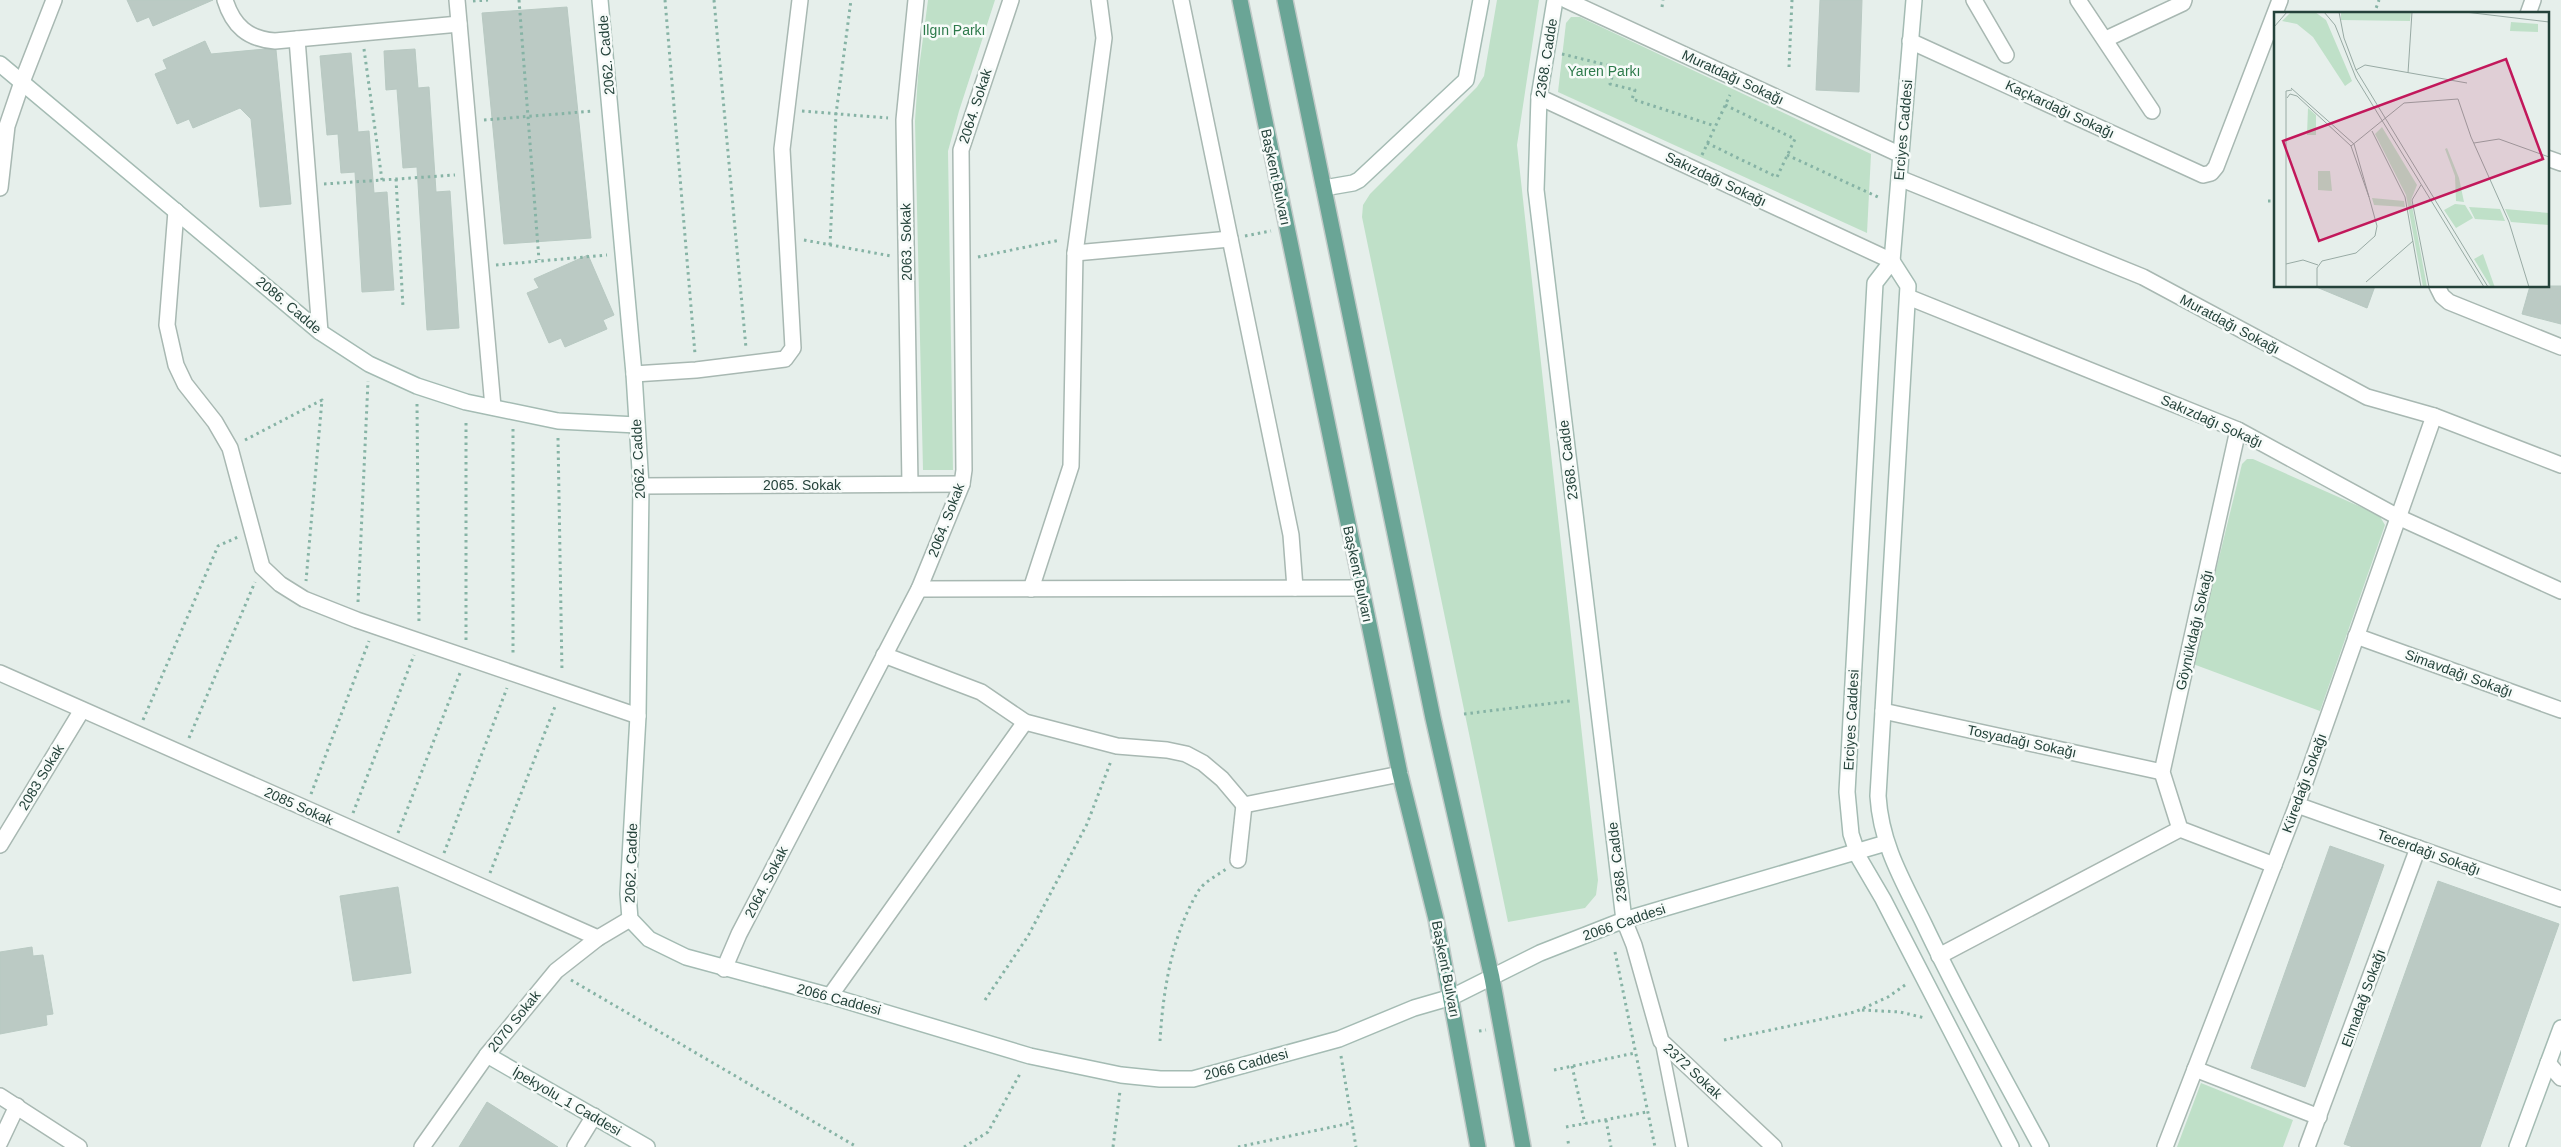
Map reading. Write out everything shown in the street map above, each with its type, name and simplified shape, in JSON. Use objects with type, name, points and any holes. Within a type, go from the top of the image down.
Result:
[{"type":"main road","name":"Başkent Bulvarı","points":[[1240,0],[1400,774],[1436,919],[1452,997],[1478,1147]]},
{"type":"main road","points":[[1285,0],[1433,718],[1492,978],[1523,1147]]},
{"type":"street","points":[[0,188],[7,126],[54,0]]},
{"type":"street","points":[[225,0],[238,27],[249,36],[275,41],[459,24]]},
{"type":"street","points":[[457,0],[492,407]]},
{"type":"street","name":"2062. Cadde","points":[[600,0],[634,374],[641,486],[638,716],[628,894],[630,919]]},
{"type":"street","points":[[634,374],[696,370],[785,358],[793,348],[782,149],[800,0]]},
{"type":"street","name":"2063. Sokak","points":[[910,484],[904,120],[916,0]]},
{"type":"street","name":"2064. Sokak","points":[[724,969],[739,934],[919,589],[962,484],[961,150],[1011,0]]},
{"type":"street","points":[[1031,589],[1071,466],[1075,253],[1104,38],[1099,0]]},
{"type":"street","points":[[1181,0],[1291,535],[1295,588]]},
{"type":"street","points":[[1324,188],[1353,183],[1359,180],[1466,80],[1481,0]]},
{"type":"street","name":"2368. Cadde","points":[[1555,0],[1540,97],[1536,161],[1540,229],[1624,920]]},
{"type":"street","name":"Muratdağı Sokağı","points":[[1566,0],[1901,155]]},
{"type":"street","name":"Erciyes Caddesi","points":[[1914,0],[1892,261],[1875,283],[1848,818],[1856,852],[2011,1147]]},
{"type":"street","points":[[1974,0],[2006,56]]},
{"type":"street","points":[[2078,0],[2106,39],[2152,111]]},
{"type":"street","points":[[2106,39],[2183,3],[2184,0]]},
{"type":"street","name":"Kaçkardağı Sokağı","points":[[2275,12],[2280,0]]},
{"type":"street","points":[[2529,12],[2533,0]]},
{"type":"street","name":"Kaçkardağı Sokağı","points":[[1910,41],[2203,175],[2211,174],[2216,167],[2274,16]]},
{"type":"street","points":[[297,39],[320,332]]},
{"type":"street","name":"2086. Cadde","points":[[0,64],[320,332],[369,364],[417,386],[466,402],[558,421],[637,425]]},
{"type":"street","name":"Sakızdağı Sokağı","points":[[1540,97],[1892,261]]},
{"type":"street","points":[[2548,158],[2561,163]]},
{"type":"street","name":"Muratdağı Sokağı","points":[[1899,178],[2143,277],[2367,398],[2434,416],[2561,465]]},
{"type":"street","points":[[176,211],[166,326],[169,344],[185,384],[215,422],[230,448],[262,567],[280,584],[304,599],[357,620],[638,716]]},
{"type":"street","points":[[1075,253],[1230,239]]},
{"type":"street","points":[[1892,261],[1908,286],[1908,297],[1878,796],[1882,832],[1939,956],[2041,1147]]},
{"type":"street","points":[[2438,288],[2449,302],[2561,347]]},
{"type":"street","name":"Sakızdağı Sokağı","points":[[1908,297],[2238,430],[2398,517],[2561,591]]},
{"type":"street","name":"Küredağı Sokağı","points":[[2165,1147],[2297,805],[2434,416]]},
{"type":"street","name":"Göynükdağı Sokağı","points":[[2162,772],[2238,430]]},
{"type":"street","name":"2065. Sokak","points":[[641,486],[962,484]]},
{"type":"street","points":[[919,589],[1361,588]]},
{"type":"street","name":"Simavdağı Sokağı","points":[[2356,636],[2561,710]]},
{"type":"street","points":[[884,655],[980,692],[1025,722],[1117,746],[1167,750],[1186,754],[1203,763],[1222,779],[1244,806],[1238,860]]},
{"type":"street","name":"2085 Sokak","points":[[0,673],[598,938]]},
{"type":"street","name":"2083 Sokak","points":[[0,845],[82,710]]},
{"type":"street","name":"Tosyadağı Sokağı","points":[[1883,711],[2162,772]]},
{"type":"street","points":[[830,996],[1025,722]]},
{"type":"street","points":[[2162,772],[2180,829]]},
{"type":"street","points":[[1244,806],[1400,774]]},
{"type":"street","name":"Tecerdağı Sokağı","points":[[2297,805],[2561,899]]},
{"type":"street","points":[[1939,956],[2180,829],[2274,865]]},
{"type":"street","name":"2066 Caddesi","points":[[630,919],[649,939],[671,951],[724,969],[830,996],[1030,1056],[1122,1075],[1160,1079],[1194,1079],[1339,1039],[1414,1008],[1452,997],[1540,954],[1624,920],[1886,843]]},
{"type":"street","name":"Elmadağ Sokağı","points":[[2307,1147],[2418,848]]},
{"type":"street","name":"2070 Sokak","points":[[422,1147],[487,1055],[556,971],[598,938],[630,919]]},
{"type":"street","name":"2372 Sokak","points":[[1624,920],[1634,945],[1662,1041],[1774,1147]]},
{"type":"street","points":[[2517,1147],[2561,1028]]},
{"type":"street","name":"İpekyolu_1 Caddesi","points":[[487,1055],[647,1147]]},
{"type":"street","points":[[2548,1062],[2561,1078]]},
{"type":"street","points":[[2195,1069],[2319,1117]]},
{"type":"street","points":[[0,1096],[79,1147]]},
{"type":"street","points":[[0,1142],[17,1106]]},
{"type":"street","points":[[575,1147],[594,1116]]},
{"type":"lane","points":[[1662,1041],[1682,1147]]},
{"type":"path","points":[[519,0],[539,260]]},
{"type":"path","points":[[665,0],[696,370]]},
{"type":"path","points":[[714,0],[747,363]]},
{"type":"path","points":[[830,245],[836,114],[851,0]]},
{"type":"path","points":[[1662,0],[1662,7]]},
{"type":"path","points":[[1789,67],[1792,0]]},
{"type":"path","points":[[2375,12],[2379,0]]},
{"type":"path","points":[[362,33],[382,180]]},
{"type":"path","points":[[1547,50],[1615,67],[1610,84],[1635,90],[1632,99],[1715,126]]},
{"type":"path","points":[[1696,169],[1737,79]]},
{"type":"path","points":[[1708,143],[1777,177],[1795,139],[1725,104]]},
{"type":"path","points":[[468,122],[610,109]]},
{"type":"path","points":[[787,110],[904,120]]},
{"type":"path","points":[[1787,156],[1897,206]]},
{"type":"path","points":[[309,185],[472,173]]},
{"type":"path","points":[[396,179],[404,307]]},
{"type":"path","points":[[2268,201],[2274,201]]},
{"type":"path","points":[[1230,239],[1287,228]]},
{"type":"path","points":[[787,237],[906,259]]},
{"type":"path","points":[[962,260],[1078,237]]},
{"type":"path","points":[[480,266],[622,254]]},
{"type":"path","points":[[357,620],[369,364]]},
{"type":"path","points":[[348,827],[419,641],[417,386]]},
{"type":"path","points":[[230,448],[322,400],[304,599]]},
{"type":"path","points":[[392,847],[466,657],[466,402]]},
{"type":"path","points":[[439,868],[513,673],[512,410]]},
{"type":"path","points":[[485,888],[562,689],[558,421]]},
{"type":"path","points":[[136,734],[218,546],[251,530]]},
{"type":"path","points":[[182,755],[262,567]]},
{"type":"path","points":[[306,809],[375,626]]},
{"type":"path","points":[[1464,714],[1570,701]]},
{"type":"path","points":[[985,1000],[1028,936],[1087,824],[1117,746]]},
{"type":"path","points":[[1160,1041],[1162,1004],[1176,940],[1200,889],[1238,860]]},
{"type":"path","points":[[1615,952],[1634,1053],[1655,1147]]},
{"type":"path","points":[[556,971],[857,1147]]},
{"type":"path","points":[[1724,1040],[1861,1010],[1888,996],[1915,978]]},
{"type":"path","points":[[1861,1010],[1900,1012],[1928,1019]]},
{"type":"path","points":[[1339,1039],[1356,1147]]},
{"type":"path","points":[[1554,1070],[1634,1053]]},
{"type":"path","points":[[964,1147],[988,1132],[1030,1056]]},
{"type":"path","points":[[1572,1066],[1585,1124]]},
{"type":"path","points":[[1114,1147],[1122,1075]]},
{"type":"path","points":[[1566,1127],[1647,1112]]},
{"type":"path","points":[[1606,1120],[1611,1147]]},
{"type":"path","points":[[1238,1147],[1351,1123]]},
{"type":"path","points":[[1568,1141],[1570,1147]]},
{"type":"green space","name":"Ilgın Parkı","points":[[928,0],[995,0],[948,151],[953,470],[923,470],[915,121],[918,76]]},
{"type":"green space","points":[[1497,0],[1539,0],[1517,145],[1598,880],[1596,895],[1585,908],[1508,922],[1362,217],[1363,205],[1370,194],[1477,87],[1484,76]]},
{"type":"green space","name":"Yaren Parkı","points":[[1571,17],[1580,17],[1871,154],[1867,233],[1558,92],[1566,23]]},
{"type":"green space","points":[[2247,459],[2253,459],[2379,515],[2385,525],[2320,711],[2193,664],[2242,464]]},
{"type":"green space","points":[[2201,1083],[2293,1120],[2283,1147],[2177,1147]]},
{"type":"building","points":[[127,0],[213,0],[153,26],[149,17],[137,22]]},
{"type":"building","points":[[1820,0],[1862,0],[1859,92],[1816,90]]},
{"type":"building","points":[[567,7],[591,238],[504,244],[482,13]]},
{"type":"building","points":[[205,41],[211,54],[265,49],[276,50],[291,204],[260,207],[251,119],[240,108],[193,128],[189,119],[177,124],[155,74],[167,69],[163,60]]},
{"type":"building","points":[[415,49],[418,88],[429,87],[436,192],[450,191],[459,328],[427,330],[417,167],[403,168],[397,89],[386,90],[384,51]]},
{"type":"building","points":[[351,53],[358,132],[369,131],[374,193],[387,192],[394,290],[362,292],[355,172],[341,173],[338,134],[327,135],[320,56]]},
{"type":"building","points":[[588,255],[614,315],[603,320],[607,329],[565,347],[561,338],[549,343],[527,293],[539,288],[534,279]]},
{"type":"building","points":[[2561,286],[2561,324],[2522,314],[2529,288]]},
{"type":"building","points":[[2319,288],[2374,288],[2367,308]]},
{"type":"building","points":[[2330,846],[2384,865],[2305,1087],[2251,1068]]},
{"type":"building","points":[[2438,881],[2559,924],[2480,1147],[2353,1147],[2344,1144]]},
{"type":"building","points":[[398,887],[411,973],[353,981],[340,896]]},
{"type":"building","points":[[32,947],[33,956],[43,955],[53,1014],[46,1015],[47,1025],[0,1034],[0,952]]},
{"type":"building","points":[[487,1102],[558,1147],[459,1147]]}]
